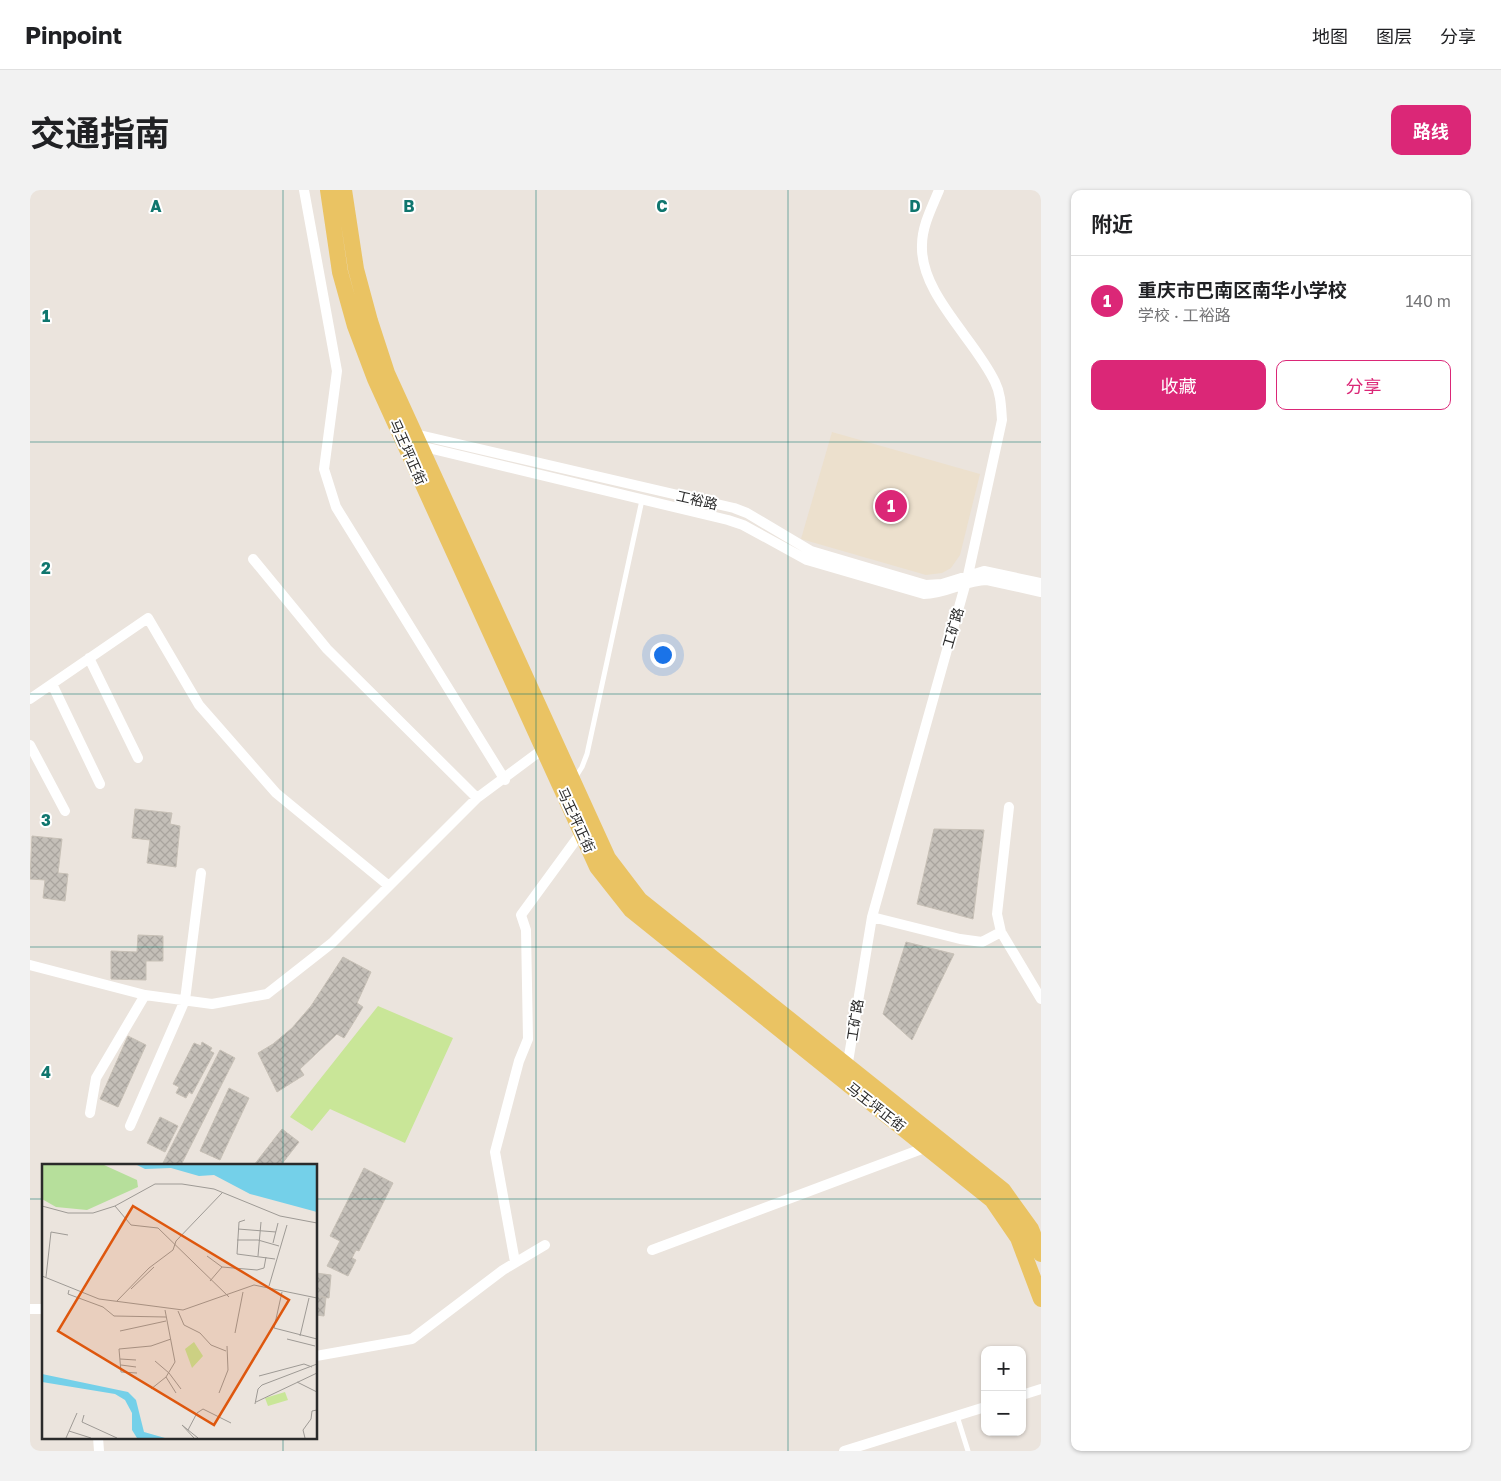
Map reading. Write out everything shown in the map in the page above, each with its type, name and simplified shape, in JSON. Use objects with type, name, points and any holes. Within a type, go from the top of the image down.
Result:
[{"type":"main road","name":"马王坪正街","points":[[328,190],[340,272],[355,326],[375,379],[597,867],[631,910],[992,1200],[1018,1238],[1041,1299]]},
{"type":"main road","name":"马王坪正街","points":[[344,190],[356,269],[387,373],[608,858],[640,900],[1003,1190],[1031,1229],[1041,1254]]},
{"type":"street","points":[[304,190],[337,370],[324,469],[336,507],[505,780]]},
{"type":"street","name":"工矿路","points":[[844,1082],[872,917],[966,580],[1002,420],[1001,401],[995,382],[935,290],[924,268],[922,244],[925,226],[939,190]]},
{"type":"street","name":"工裕路","points":[[418,440],[743,525],[807,560],[924,594],[938,593],[966,580]]},
{"type":"street","name":"工裕路","points":[[418,440],[734,508],[747,513],[811,551],[926,585],[966,580]]},
{"type":"street","points":[[253,560],[327,649],[477,798]]},
{"type":"street","points":[[966,580],[991,572],[1041,583]]},
{"type":"street","points":[[966,580],[987,580],[1041,592]]},
{"type":"street","points":[[30,699],[148,618],[199,705],[276,793],[389,886]]},
{"type":"street","points":[[89,658],[138,758]]},
{"type":"street","points":[[52,684],[100,784]]},
{"type":"street","points":[[30,745],[65,811]]},
{"type":"street","points":[[30,965],[145,995],[212,1004],[267,994],[332,944],[477,798],[505,780],[543,749]]},
{"type":"street","points":[[1009,807],[997,914],[1001,932],[1041,1000]]},
{"type":"street","points":[[515,1262],[495,1152],[519,1060],[528,1039],[526,930],[522,915],[581,833]]},
{"type":"street","points":[[130,1126],[185,1000],[201,873]]},
{"type":"street","points":[[872,917],[982,942],[1001,932]]},
{"type":"street","points":[[90,1113],[96,1078],[145,995]]},
{"type":"street","points":[[652,1250],[927,1148]]},
{"type":"street","points":[[318,1356],[412,1339],[515,1262],[545,1246]]},
{"type":"street","points":[[1026,1394],[1041,1389]]},
{"type":"street","points":[[844,1451],[981,1408]]},
{"type":"street","points":[[98,1438],[99,1451]]},
{"type":"lane","points":[[572,782],[582,767],[586,754],[642,500]]},
{"type":"lane","points":[[957,1416],[968,1451]]},
{"type":"shaded area","points":[[832,432],[980,474],[960,555],[951,568],[942,573],[926,575],[801,539]]},
{"type":"green space","points":[[378,1006],[453,1038],[405,1143],[330,1109],[312,1131],[290,1117]]},
{"type":"building","points":[[135,809],[172,813],[170,824],[180,826],[176,867],[147,863],[150,840],[132,838]]},
{"type":"building","points":[[934,829],[984,830],[973,919],[917,904]]},
{"type":"building","points":[[32,836],[62,839],[58,873],[68,874],[65,901],[43,898],[45,880],[30,879]]},
{"type":"building","points":[[138,935],[163,936],[163,961],[146,961],[146,980],[111,979],[111,951],[137,952]]},
{"type":"building","points":[[906,942],[954,954],[912,1040],[883,1014]]},
{"type":"building","points":[[343,957],[371,972],[357,1003],[363,1007],[344,1038],[337,1034],[300,1069],[304,1075],[277,1092],[258,1053],[273,1044],[292,1028],[311,1006]]},
{"type":"building","points":[[128,1036],[146,1045],[118,1107],[100,1099]]},
{"type":"building","points":[[202,1042],[212,1048],[210,1051],[214,1053],[192,1094],[189,1092],[186,1098],[176,1093],[179,1087],[173,1084],[194,1043],[201,1046]]},
{"type":"building","points":[[220,1050],[235,1058],[182,1164],[163,1164]]},
{"type":"building","points":[[229,1088],[249,1098],[220,1160],[200,1151]]},
{"type":"building","points":[[160,1117],[178,1126],[165,1152],[147,1143]]},
{"type":"building","points":[[282,1129],[299,1142],[282,1164],[255,1164]]},
{"type":"building","points":[[364,1168],[393,1183],[359,1251],[356,1250],[352,1258],[356,1260],[348,1276],[327,1266],[340,1241],[330,1236]]},
{"type":"building","points":[[318,1273],[331,1275],[329,1298],[318,1296]]},
{"type":"building","points":[[318,1296],[326,1297],[324,1316],[318,1315]]},
{"type":"place","name":"重庆市巴南区南华小学校","points":[[891,506]]}]
